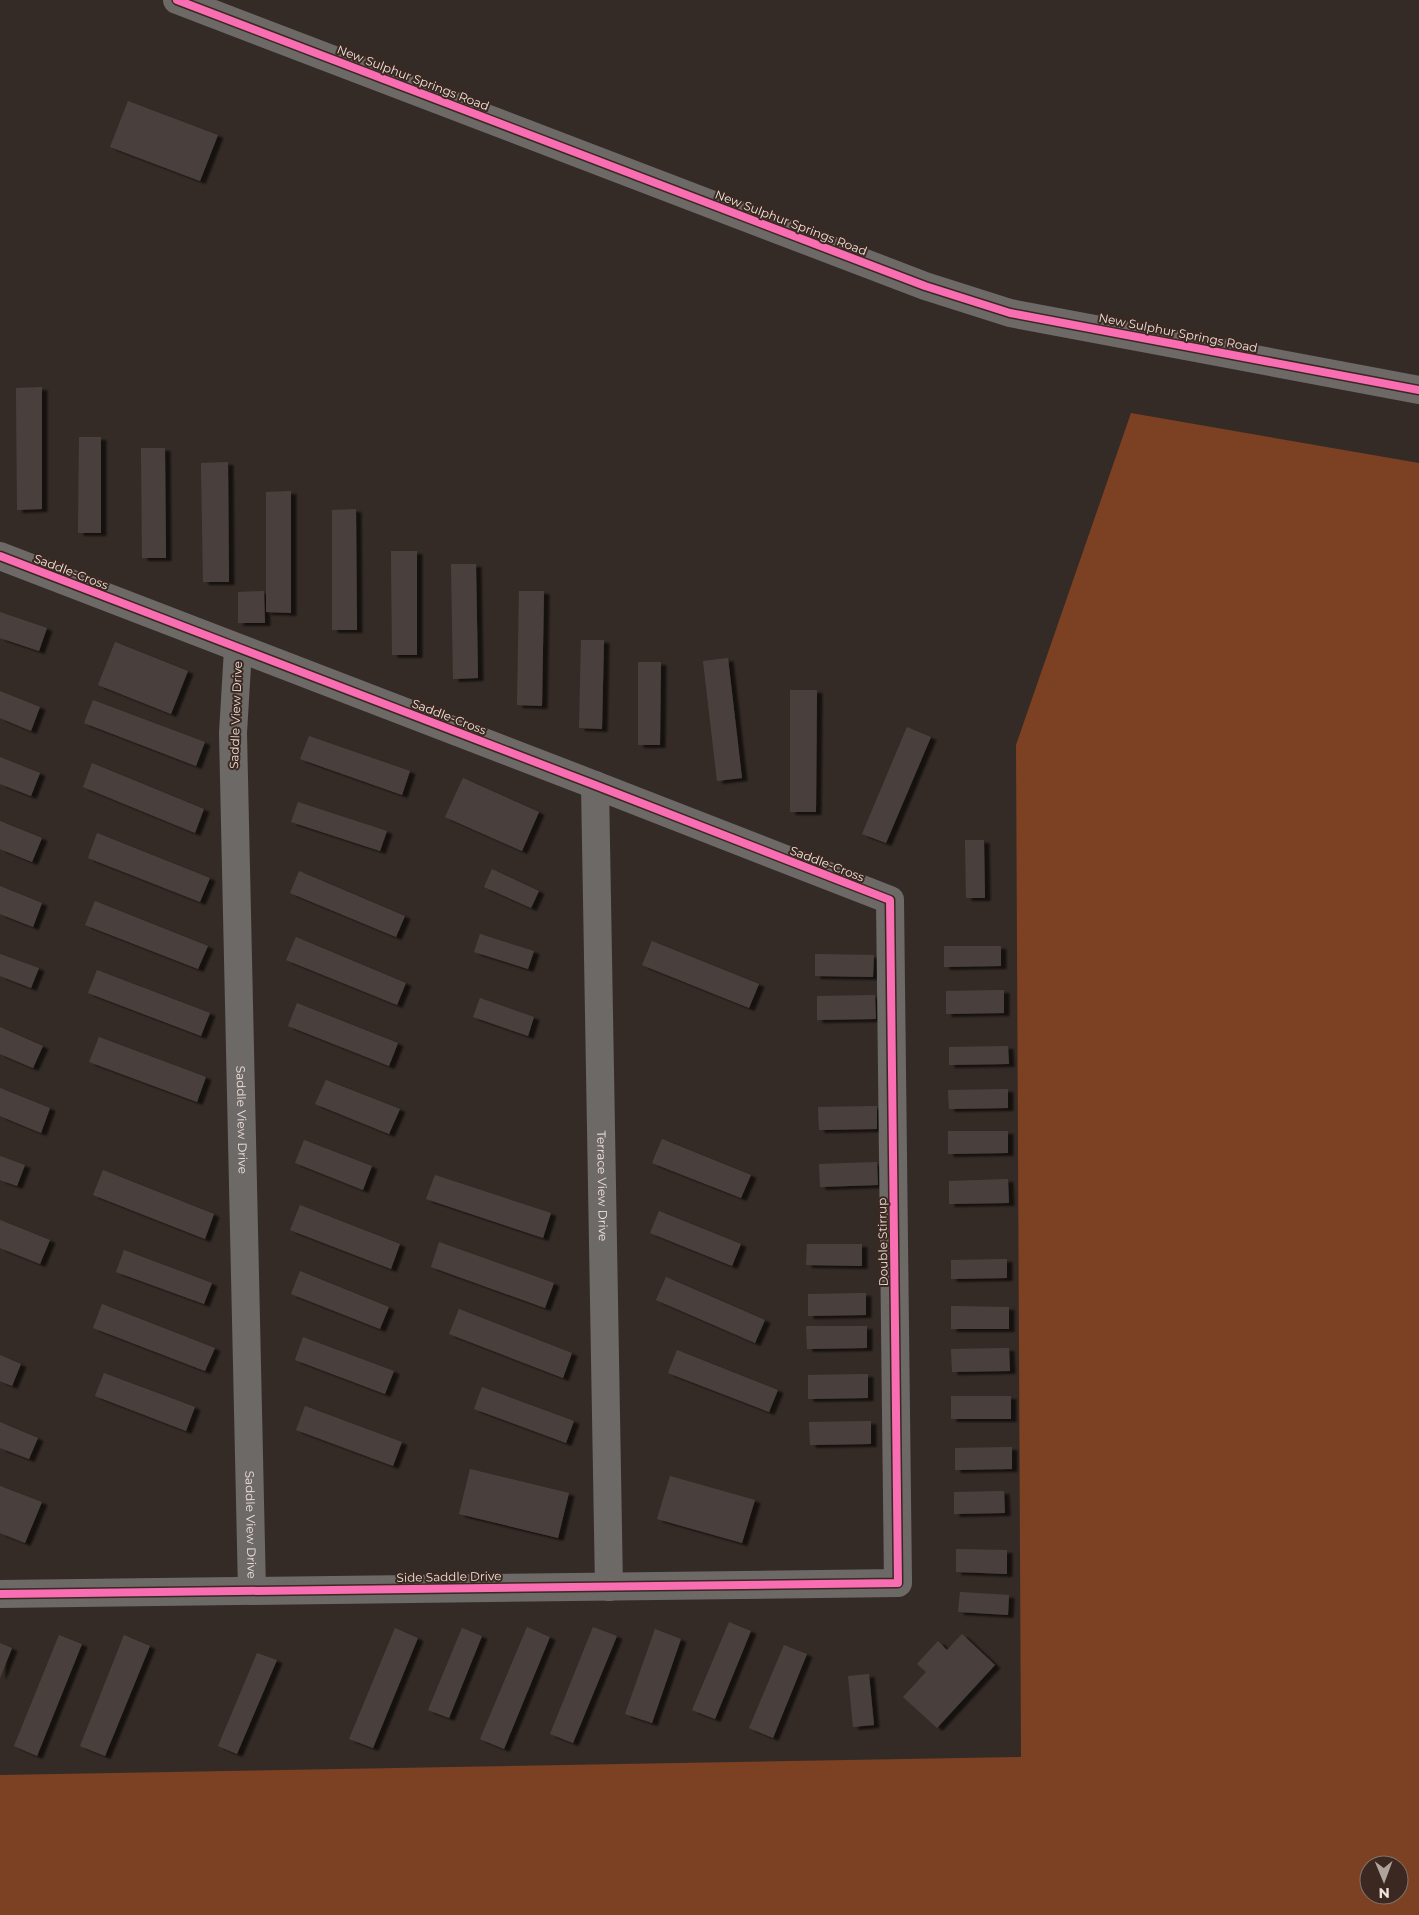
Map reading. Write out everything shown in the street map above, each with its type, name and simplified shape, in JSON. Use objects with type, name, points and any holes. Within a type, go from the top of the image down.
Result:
[{"type":"street","name":"New Sulphur Springs Road","points":[[178,0],[935,289],[1010,313],[1419,390]]},
{"type":"street","name":"Saddle-Cross","points":[[0,556],[890,900]]},
{"type":"street","name":"Saddle View Drive","points":[[238,648],[233,733],[252,1591]]},
{"type":"street","name":"Terrace View Drive","points":[[595,785],[609,1587]]},
{"type":"street","name":"Double Stirrup","points":[[890,900],[898,1583]]},
{"type":"street","name":"Side Saddle Drive","points":[[0,1594],[898,1583]]},
{"type":"shaded area","points":[[1131,413],[1419,463],[1419,1915],[0,1915],[0,1775],[1021,1757],[1016,745]]},
{"type":"building","points":[[128,101],[218,135],[200,181],[110,147]]},
{"type":"building","points":[[42,387],[42,509],[17,510],[16,388]]},
{"type":"building","points":[[79,437],[101,437],[101,533],[78,533]]},
{"type":"building","points":[[141,448],[165,448],[166,558],[142,558]]},
{"type":"building","points":[[228,462],[229,582],[203,582],[201,463]]},
{"type":"building","points":[[291,491],[291,613],[266,612],[266,492]]},
{"type":"building","points":[[356,509],[357,630],[332,630],[332,510]]},
{"type":"building","points":[[391,551],[417,551],[417,655],[392,655]]},
{"type":"building","points":[[451,564],[476,564],[478,678],[453,679]]},
{"type":"building","points":[[264,591],[265,623],[238,623],[238,592]]},
{"type":"building","points":[[519,591],[544,591],[542,706],[517,705]]},
{"type":"building","points":[[0,612],[47,628],[39,651],[0,638]]},
{"type":"building","points":[[581,640],[604,640],[602,729],[579,728]]},
{"type":"building","points":[[115,642],[188,671],[171,714],[98,685]]},
{"type":"building","points":[[728,658],[742,778],[717,781],[703,661]]},
{"type":"building","points":[[638,662],[661,662],[660,745],[638,745]]},
{"type":"building","points":[[790,690],[817,690],[816,812],[790,812]]},
{"type":"building","points":[[0,691],[40,707],[31,731],[0,718]]},
{"type":"building","points":[[93,700],[205,742],[196,766],[84,723]]},
{"type":"building","points":[[907,727],[931,737],[886,843],[862,834]]},
{"type":"building","points":[[309,736],[410,771],[402,795],[300,759]]},
{"type":"building","points":[[0,757],[40,773],[31,796],[0,784]]},
{"type":"building","points":[[92,763],[204,809],[195,833],[83,787]]},
{"type":"building","points":[[463,778],[539,812],[522,851],[445,817]]},
{"type":"building","points":[[298,802],[387,831],[380,851],[291,822]]},
{"type":"building","points":[[0,821],[42,838],[32,862],[0,849]]},
{"type":"building","points":[[97,833],[210,878],[200,902],[88,858]]},
{"type":"building","points":[[965,840],[984,840],[985,898],[966,898]]},
{"type":"building","points":[[492,869],[539,891],[531,908],[484,887]]},
{"type":"building","points":[[299,871],[405,916],[396,937],[290,893]]},
{"type":"building","points":[[0,886],[42,903],[33,927],[0,914]]},
{"type":"building","points":[[95,901],[208,946],[198,969],[85,925]]},
{"type":"building","points":[[480,934],[534,951],[528,969],[474,952]]},
{"type":"building","points":[[296,937],[406,983],[397,1005],[286,960]]},
{"type":"building","points":[[652,941],[759,984],[749,1008],[642,965]]},
{"type":"building","points":[[944,946],[1001,946],[1001,966],[944,967]]},
{"type":"building","points":[[0,954],[39,968],[31,988],[0,976]]},
{"type":"building","points":[[815,954],[874,955],[873,977],[815,976]]},
{"type":"building","points":[[97,970],[210,1013],[201,1036],[88,993]]},
{"type":"building","points":[[1004,990],[1004,1013],[946,1014],[946,991]]},
{"type":"building","points":[[875,995],[876,1019],[817,1020],[817,996]]},
{"type":"building","points":[[480,998],[534,1017],[528,1036],[473,1017]]},
{"type":"building","points":[[297,1003],[398,1043],[389,1066],[288,1026]]},
{"type":"building","points":[[0,1027],[43,1046],[33,1068],[0,1054]]},
{"type":"building","points":[[99,1037],[206,1077],[197,1102],[89,1062]]},
{"type":"building","points":[[1008,1046],[1009,1064],[949,1065],[949,1047]]},
{"type":"building","points":[[326,1080],[400,1109],[389,1134],[315,1104]]},
{"type":"building","points":[[0,1088],[50,1108],[41,1133],[0,1116]]},
{"type":"building","points":[[1008,1089],[1008,1108],[949,1109],[948,1090]]},
{"type":"building","points":[[877,1106],[877,1129],[819,1130],[818,1107]]},
{"type":"building","points":[[948,1131],[1008,1131],[1008,1153],[948,1154]]},
{"type":"building","points":[[662,1139],[751,1175],[741,1198],[652,1163]]},
{"type":"building","points":[[304,1140],[372,1166],[363,1190],[295,1163]]},
{"type":"building","points":[[0,1156],[25,1165],[17,1186],[0,1180]]},
{"type":"building","points":[[877,1162],[878,1185],[820,1187],[819,1164]]},
{"type":"building","points":[[103,1170],[214,1214],[205,1239],[93,1195]]},
{"type":"building","points":[[435,1175],[551,1213],[543,1238],[426,1199]]},
{"type":"building","points":[[1008,1179],[1009,1203],[949,1204],[949,1181]]},
{"type":"building","points":[[300,1205],[400,1244],[391,1269],[290,1230]]},
{"type":"building","points":[[659,1211],[741,1244],[732,1266],[650,1233]]},
{"type":"building","points":[[0,1220],[50,1240],[40,1264],[0,1248]]},
{"type":"building","points":[[439,1242],[554,1283],[545,1308],[431,1267]]},
{"type":"building","points":[[807,1244],[862,1244],[862,1266],[806,1265]]},
{"type":"building","points":[[124,1250],[212,1283],[204,1304],[116,1272]]},
{"type":"building","points":[[1007,1259],[1007,1278],[951,1279],[951,1260]]},
{"type":"building","points":[[300,1271],[389,1307],[380,1329],[291,1294]]},
{"type":"building","points":[[666,1277],[765,1320],[755,1343],[656,1300]]},
{"type":"building","points":[[866,1293],[866,1315],[808,1316],[808,1294]]},
{"type":"building","points":[[102,1304],[215,1348],[205,1371],[93,1328]]},
{"type":"building","points":[[951,1306],[1009,1307],[1009,1329],[951,1329]]},
{"type":"building","points":[[459,1309],[572,1353],[563,1378],[449,1334]]},
{"type":"building","points":[[806,1326],[867,1326],[867,1348],[807,1349]]},
{"type":"building","points":[[303,1337],[394,1371],[385,1394],[295,1360]]},
{"type":"building","points":[[1009,1348],[1010,1371],[952,1372],[951,1349]]},
{"type":"building","points":[[677,1350],[778,1390],[769,1412],[668,1373]]},
{"type":"building","points":[[0,1355],[21,1364],[12,1386],[0,1381]]},
{"type":"building","points":[[104,1373],[195,1407],[186,1431],[95,1396]]},
{"type":"building","points":[[868,1374],[868,1398],[808,1399],[808,1375]]},
{"type":"building","points":[[482,1387],[574,1421],[566,1443],[474,1409]]},
{"type":"building","points":[[951,1396],[1011,1396],[1011,1419],[951,1419]]},
{"type":"building","points":[[305,1406],[402,1442],[393,1466],[296,1430]]},
{"type":"building","points":[[871,1421],[871,1444],[810,1445],[809,1422]]},
{"type":"building","points":[[0,1422],[38,1438],[29,1459],[0,1448]]},
{"type":"building","points":[[1012,1447],[1012,1469],[955,1470],[955,1448]]},
{"type":"building","points":[[470,1469],[569,1493],[558,1538],[459,1514]]},
{"type":"building","points":[[670,1476],[755,1500],[742,1543],[657,1519]]},
{"type":"building","points":[[0,1486],[42,1502],[25,1543],[0,1533]]},
{"type":"building","points":[[1004,1491],[1005,1513],[954,1514],[954,1492]]},
{"type":"building","points":[[956,1549],[1007,1550],[1007,1574],[956,1572]]},
{"type":"building","points":[[960,1592],[1009,1595],[1008,1615],[958,1612]]},
{"type":"building","points":[[729,1622],[751,1631],[715,1719],[692,1710]]},
{"type":"building","points":[[527,1627],[550,1637],[504,1749],[480,1739]]},
{"type":"building","points":[[593,1627],[617,1636],[573,1743],[550,1734]]},
{"type":"building","points":[[395,1628],[418,1638],[373,1748],[349,1739]]},
{"type":"building","points":[[462,1628],[482,1636],[449,1718],[428,1710]]},
{"type":"building","points":[[655,1629],[681,1639],[652,1723],[625,1714]]},
{"type":"building","points":[[962,1634],[995,1665],[937,1728],[903,1697],[926,1672],[917,1664],[938,1641],[947,1650]]},
{"type":"building","points":[[59,1635],[82,1644],[37,1756],[14,1746]]},
{"type":"building","points":[[124,1635],[150,1646],[105,1756],[80,1746]]},
{"type":"building","points":[[0,1643],[12,1648],[0,1678]]},
{"type":"building","points":[[784,1645],[807,1654],[773,1738],[749,1728]]},
{"type":"building","points":[[257,1653],[277,1660],[237,1754],[218,1746]]},
{"type":"building","points":[[869,1674],[874,1725],[853,1727],[848,1676]]},
{"type":"cycle path","points":[[177,0],[925,286],[1010,313],[1419,390]]},
{"type":"cycle path","points":[[0,556],[890,900],[898,1583],[0,1594]]}]
